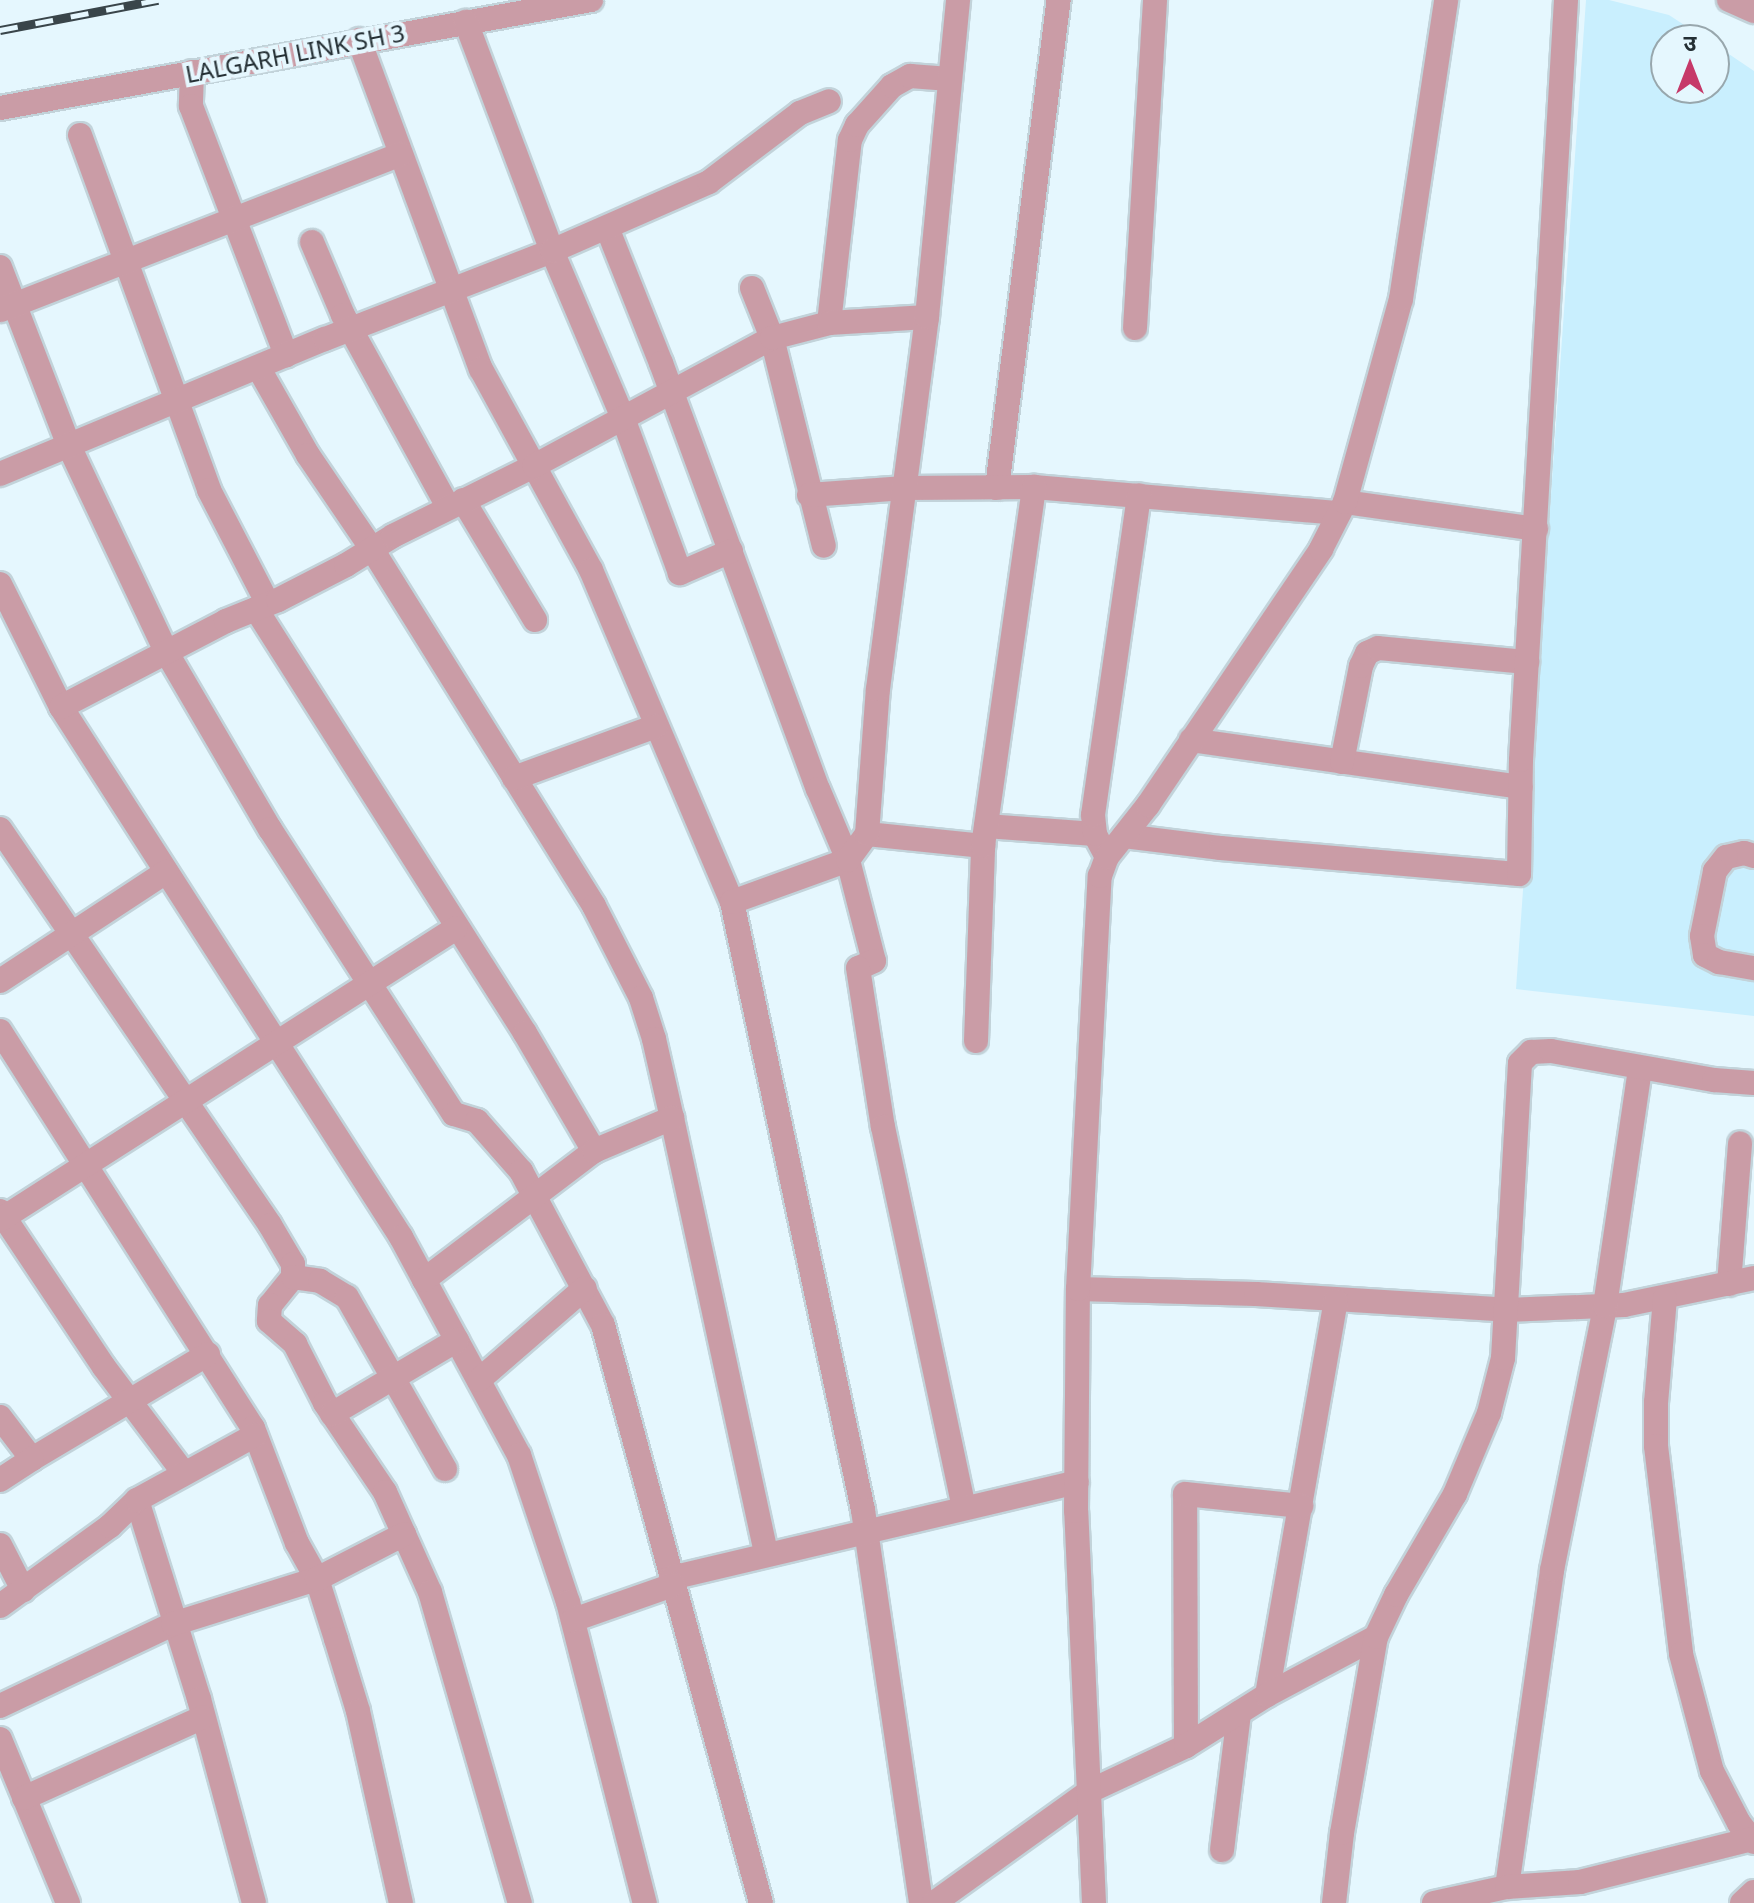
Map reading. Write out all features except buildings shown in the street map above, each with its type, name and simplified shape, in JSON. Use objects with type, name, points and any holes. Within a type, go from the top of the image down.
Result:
[{"type":"street","name":"LALGARH LINK SH 3","points":[[0,108],[591,0]]},
{"type":"street","points":[[732,902],[848,860],[867,834],[878,689],[927,317],[958,0]]},
{"type":"street","points":[[997,488],[1059,0]]},
{"type":"street","points":[[1135,328],[1155,0]]},
{"type":"street","points":[[1094,1903],[1077,1482],[1078,1289],[1100,876],[1107,857],[1321,549],[1342,508],[1401,299],[1446,0]]},
{"type":"street","points":[[1124,836],[1221,848],[1519,874],[1527,662],[1566,0]]},
{"type":"street","points":[[1729,0],[1754,11]]},
{"type":"street","points":[[466,22],[552,251],[623,418],[680,573],[731,551]]},
{"type":"street","points":[[359,40],[481,369],[591,570],[732,902],[820,1300],[866,1530],[921,1903]]},
{"type":"street","points":[[192,72],[191,106],[286,355]]},
{"type":"street","points":[[829,323],[850,140],[857,125],[892,86],[910,76],[950,79]]},
{"type":"street","points":[[0,474],[350,329],[608,230],[709,182],[800,113],[829,101]]},
{"type":"street","points":[[80,135],[209,490],[262,607],[456,928],[525,1033],[594,1151]]},
{"type":"street","points":[[7,308],[234,216],[401,154]]},
{"type":"street","points":[[608,230],[818,789],[848,860],[874,961],[858,968],[883,1127],[964,1507]]},
{"type":"street","points":[[312,242],[350,329],[456,503],[535,620]]},
{"type":"street","points":[[0,267],[7,308],[167,653],[270,829],[454,1114],[477,1121],[521,1171],[603,1325],[761,1903]]},
{"type":"street","points":[[752,288],[772,338],[824,546]]},
{"type":"street","points":[[61,707],[262,607],[456,503],[534,466],[772,338],[829,323],[927,317]]},
{"type":"street","points":[[258,367],[308,455],[372,549],[594,906],[641,998],[672,1118],[766,1554]]},
{"type":"street","points":[[976,1041],[984,836],[1034,487]]},
{"type":"street","points":[[809,495],[905,488],[1034,487],[1342,508],[1536,529]]},
{"type":"street","points":[[1107,857],[1095,834],[1093,815],[1139,495]]},
{"type":"street","points":[[0,584],[61,707],[401,1237],[519,1455],[573,1620],[645,1903]]},
{"type":"street","points":[[1342,762],[1361,666],[1367,653],[1378,648],[1527,662]]},
{"type":"street","points":[[514,778],[656,726]]},
{"type":"street","points":[[1191,740],[1521,787]]},
{"type":"street","points":[[0,829],[270,1225],[293,1264],[293,1277],[270,1305],[269,1321],[295,1344],[332,1414],[385,1492],[430,1592],[520,1903]]},
{"type":"street","points":[[867,834],[1095,834]]},
{"type":"street","points":[[1754,856],[1744,853],[1726,857],[1715,871],[1702,936],[1705,955],[1719,962],[1754,968]]},
{"type":"street","points":[[0,981],[69,932],[166,872]]},
{"type":"street","points":[[183,1472],[104,1367],[1,1216],[85,1169],[456,928]]},
{"type":"street","points":[[0,1031],[85,1169],[208,1354],[255,1435],[297,1543],[317,1579],[358,1711],[401,1903]]},
{"type":"street","points":[[1334,1903],[1342,1833],[1376,1637],[1396,1595],[1455,1494],[1489,1413],[1503,1358],[1520,1063],[1531,1052],[1551,1051],[1640,1068],[1754,1083]]},
{"type":"street","points":[[1494,1894],[1552,1570],[1605,1306],[1640,1068]]},
{"type":"street","points":[[424,1280],[594,1151],[672,1118]]},
{"type":"street","points":[[1729,1284],[1740,1143]]},
{"type":"street","points":[[293,1277],[320,1281],[347,1297],[445,1469]]},
{"type":"street","points":[[1078,1289],[1256,1294],[1507,1310],[1605,1306],[1665,1298],[1754,1278]]},
{"type":"street","points":[[479,1380],[585,1288]]},
{"type":"street","points":[[1434,1903],[1580,1882],[1753,1841],[1712,1771],[1681,1654],[1656,1446],[1656,1402],[1665,1298]]},
{"type":"street","points":[[1267,1695],[1336,1301]]},
{"type":"street","points":[[332,1414],[457,1340]]},
{"type":"street","points":[[0,1480],[208,1354]]},
{"type":"street","points":[[0,1417],[32,1459]]},
{"type":"street","points":[[0,1606],[110,1526],[137,1500],[255,1435]]},
{"type":"street","points":[[573,1620],[672,1582],[766,1554],[1077,1482]]},
{"type":"street","points":[[1186,1746],[1185,1494],[1301,1506]]},
{"type":"street","points":[[137,1500],[203,1717],[254,1903]]},
{"type":"street","points":[[0,1706],[173,1624],[317,1579],[404,1534]]},
{"type":"street","points":[[0,1545],[23,1590]]},
{"type":"street","points":[[934,1903],[1090,1791],[1186,1746],[1267,1695],[1376,1637]]},
{"type":"street","points":[[1222,1850],[1239,1713]]},
{"type":"street","points":[[24,1798],[203,1717]]},
{"type":"street","points":[[0,1739],[68,1903]]},
{"type":"street","points":[[1742,1903],[1754,1892]]},
{"type":"shaded area","points":[[1586,0],[1609,0],[1669,15],[1683,24],[1650,24],[1650,104],[1730,104],[1730,55],[1754,71],[1754,1016],[1516,989]]},
{"type":"railway","points":[[0,30],[158,0]]}]
